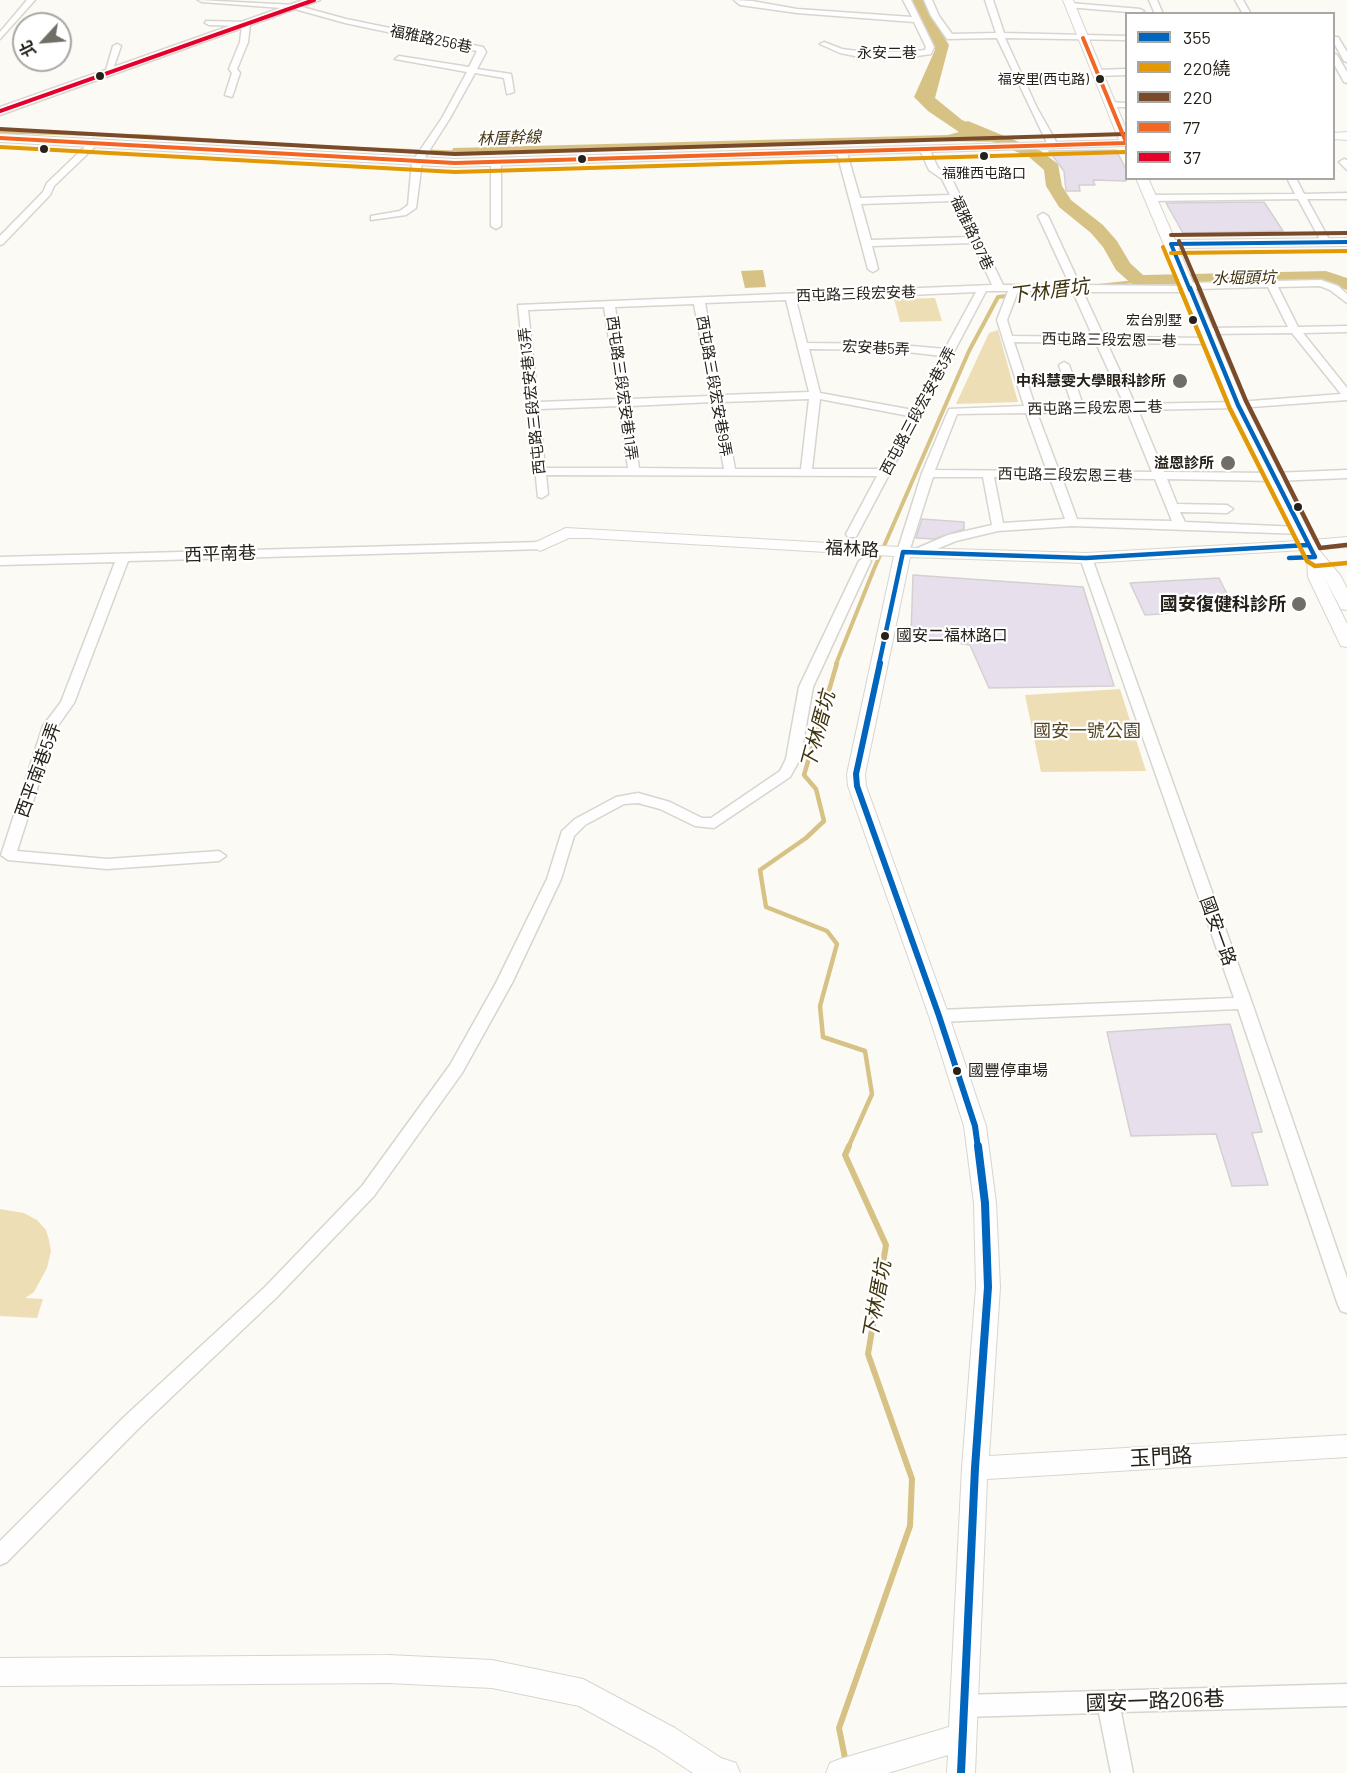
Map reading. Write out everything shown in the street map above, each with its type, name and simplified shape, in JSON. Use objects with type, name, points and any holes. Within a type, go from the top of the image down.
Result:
[{"type":"main road","points":[[0,111],[314,0]]},
{"type":"street","points":[[0,37],[31,0]]},
{"type":"street","name":"福雅路256巷","points":[[202,0],[295,7],[345,21],[480,49],[482,52],[446,118],[421,155],[413,206],[402,213],[374,218]]},
{"type":"street","points":[[738,0],[740,3],[797,11],[891,16],[918,20]]},
{"type":"street","name":"永安二巷","points":[[824,44],[840,51],[865,55],[928,52],[927,38],[907,0]]},
{"type":"street","points":[[928,0],[935,16],[950,38],[1014,35],[1125,38]]},
{"type":"street","points":[[988,0],[1001,37],[1053,145]]},
{"type":"street","points":[[1125,140],[1069,3],[1140,11]]},
{"type":"street","points":[[209,23],[246,24],[244,42],[233,69],[236,73],[229,95]]},
{"type":"street","points":[[1335,41],[1347,59]]},
{"type":"street","points":[[108,72],[117,46]]},
{"type":"street","points":[[874,56],[922,56],[928,52]]},
{"type":"street","points":[[399,59],[508,76],[510,92]]},
{"type":"street","points":[[1335,60],[1345,85]]},
{"type":"street","points":[[1097,73],[1125,72]]},
{"type":"street","points":[[1110,105],[1125,105]]},
{"type":"street","points":[[0,138],[421,155],[496,163],[1125,142]]},
{"type":"street","points":[[0,242],[47,193],[50,185],[96,141]]},
{"type":"street","name":"福雅路197巷","points":[[926,150],[934,170],[946,177],[999,288]]},
{"type":"street","points":[[842,153],[873,269]]},
{"type":"street","points":[[496,163],[496,226]]},
{"type":"street","points":[[1143,180],[1238,405],[1308,544],[1334,578],[1347,605]]},
{"type":"street","points":[[1292,180],[1326,243]]},
{"type":"street","points":[[1151,198],[1347,196]]},
{"type":"street","points":[[856,201],[956,198]]},
{"type":"street","points":[[1043,216],[1131,407],[1180,525]]},
{"type":"street","points":[[867,243],[975,240]]},
{"type":"street","points":[[1171,244],[1347,242]]},
{"type":"street","name":"西屯路三段宏安巷","points":[[522,307],[980,288],[1077,288],[1188,283],[1321,283],[1334,288],[1347,300]]},
{"type":"street","points":[[1271,284],[1295,330],[1347,396]]},
{"type":"street","name":"西屯路三段宏安巷3弄","points":[[852,534],[981,293],[980,288]]},
{"type":"street","points":[[1014,289],[1002,320],[1030,409],[1072,522]]},
{"type":"street","points":[[790,296],[815,395],[806,472]]},
{"type":"street","name":"西屯路三段宏安巷9弄","points":[[699,300],[730,472]]},
{"type":"street","name":"西屯路三段宏安巷11弄","points":[[609,303],[634,472]]},
{"type":"street","name":"西屯路三段宏安巷13弄","points":[[522,307],[542,494]]},
{"type":"street","name":"西屯路三段宏恩一巷","points":[[1007,339],[1101,340],[1347,329]]},
{"type":"street","name":"宏安巷5弄","points":[[803,346],[890,347],[949,353]]},
{"type":"street","points":[[1064,365],[1079,408]]},
{"type":"street","points":[[533,406],[815,395],[916,414]]},
{"type":"street","name":"西屯路三段宏恩二巷","points":[[928,473],[953,411],[1238,405],[1347,396]]},
{"type":"street","points":[[540,471],[885,473]]},
{"type":"street","points":[[0,1555],[131,1423],[271,1292],[368,1191],[456,1069],[504,983],[554,879],[567,834],[579,822],[621,800],[638,798],[664,805],[700,823],[714,823],[785,774],[793,759],[806,687],[888,557],[928,473]]},
{"type":"street","name":"西屯路三段宏恩三巷","points":[[928,473],[1274,477],[1346,475]]},
{"type":"street","points":[[988,474],[998,527]]},
{"type":"street","points":[[1173,508],[1227,509]]},
{"type":"street","points":[[888,557],[998,527],[1072,522],[1180,525],[1308,544]]},
{"type":"street","name":"福林路","points":[[440,548],[569,546],[888,557],[1013,568],[1347,542]]},
{"type":"street","points":[[1308,544],[1316,577],[1347,642]]},
{"type":"street","name":"福林路","points":[[1308,544],[1347,554]]},
{"type":"street","name":"西平南巷","points":[[0,561],[440,548]]},
{"type":"street","name":"西平南巷5弄","points":[[123,557],[67,703],[50,726],[8,855],[107,864],[219,856]]},
{"type":"street","points":[[888,557],[856,774],[857,786],[939,1016],[975,1126],[985,1203],[988,1287],[975,1468],[961,1773]]},
{"type":"street","name":"國安一路","points":[[1087,563],[1244,1003],[1347,1305]]},
{"type":"street","points":[[939,1016],[1244,1003]]},
{"type":"street","name":"玉門路","points":[[975,1468],[1347,1446]]},
{"type":"street","points":[[0,1672],[388,1668],[492,1674],[584,1693],[665,1738],[717,1772],[726,1773]]},
{"type":"street","name":"國安一路206巷","points":[[963,1706],[1347,1695]]},
{"type":"street","points":[[1108,1702],[1122,1773]]},
{"type":"street","points":[[851,1770],[962,1737]]},
{"type":"green space","points":[[935,298],[942,321],[900,322],[894,299]]},
{"type":"green space","points":[[998,330],[1018,402],[956,404],[989,333]]},
{"type":"green space","name":"國安一號公園","points":[[1120,689],[1146,771],[1041,772],[1025,695]]},
{"type":"green space","points":[[0,1209],[24,1213],[37,1220],[46,1230],[51,1251],[47,1268],[34,1292],[25,1298],[43,1299],[37,1318],[0,1316]]},
{"type":"shaded area","points":[[910,0],[925,0],[926,7],[949,45],[935,98],[962,120],[1013,142],[920,141],[451,155],[453,148],[948,135],[959,132],[928,111],[914,97],[935,50]]},
{"type":"shaded area","points":[[763,270],[766,287],[745,288],[741,271]]},
{"type":"building","points":[[1116,150],[1125,167],[1126,181],[1093,180],[1095,185],[1079,185],[1080,191],[1066,191],[1064,171],[1049,151]]},
{"type":"building","points":[[1264,202],[1283,231],[1183,233],[1166,203]]},
{"type":"building","points":[[922,519],[964,522],[964,529],[934,539],[916,538]]},
{"type":"building","points":[[913,575],[1083,587],[1114,686],[989,688],[970,645],[911,636]]},
{"type":"building","points":[[1219,578],[1232,604],[1166,608],[1169,613],[1145,615],[1130,583]]},
{"type":"building","points":[[1230,1024],[1262,1132],[1252,1133],[1268,1185],[1232,1186],[1216,1134],[1131,1136],[1107,1032]]},
{"type":"waterway","name":"下林厝坑","points":[[968,126],[1035,154],[1052,168],[1054,186],[1065,203],[1097,229],[1111,245],[1122,266],[1139,281],[1326,276],[1347,285]]},
{"type":"waterway","name":"林厝幹線","points":[[0,132],[151,136],[317,147],[456,152]]},
{"type":"waterway","name":"下林厝坑","points":[[1094,286],[1139,281]]},
{"type":"waterway","name":"下林厝坑","points":[[836,664],[874,569],[969,351],[998,297],[1050,291]]},
{"type":"waterway","name":"下林厝坑","points":[[837,663],[804,775],[816,789],[824,821],[806,838],[760,870],[766,907],[827,931],[837,944],[820,1006],[823,1037],[865,1051],[872,1094],[848,1148]]},
{"type":"waterway","name":"下林厝坑","points":[[848,1773],[839,1728],[910,1526],[912,1479],[868,1354],[886,1245],[845,1155],[849,1146]]},
{"type":"transit line","name":"37","points":[[0,111],[314,0]]},
{"type":"transit line","name":"77","points":[[1083,38],[1125,140]]},
{"type":"transit line","name":"220","points":[[0,129],[455,154],[1125,134]]},
{"type":"transit line","name":"77","points":[[0,138],[455,163],[1125,143]]},
{"type":"transit line","name":"220繞","points":[[0,147],[455,172],[1125,152]]},
{"type":"transit line","name":"220","points":[[1171,235],[1347,233]]},
{"type":"transit line","name":"220","points":[[1179,241],[1246,401],[1308,527],[1320,548],[1346,545]]},
{"type":"transit line","name":"355","points":[[1171,244],[1347,242]]},
{"type":"transit line","name":"355","points":[[1171,244],[1238,405],[1315,557],[1289,558]]},
{"type":"transit line","name":"220繞","points":[[1163,247],[1230,409],[1307,561],[1315,566],[1347,563]]},
{"type":"transit line","name":"220繞","points":[[1171,253],[1347,251]]},
{"type":"transit line","name":"355","points":[[961,1773],[975,1468],[988,1287],[985,1203],[975,1126],[939,1016],[857,786],[856,774],[903,552],[1086,558],[1308,545]]},
{"type":"place","name":"福安里(西屯路)","points":[[1100,79]]},
{"type":"place","name":"福雅西屯路口","points":[[984,156]]},
{"type":"place","name":"宏台別墅","points":[[1193,320]]},
{"type":"place","name":"中科慧雯大學眼科診所","points":[[1180,381]]},
{"type":"place","name":"溢恩診所","points":[[1228,463]]},
{"type":"place","name":"國安復健科診所","points":[[1299,604]]},
{"type":"place","name":"國安二福林路口","points":[[885,636]]},
{"type":"place","name":"國豐停車場","points":[[957,1071]]},
{"type":"water label","name":"水堀頭坑","points":[[1244,278]]}]
